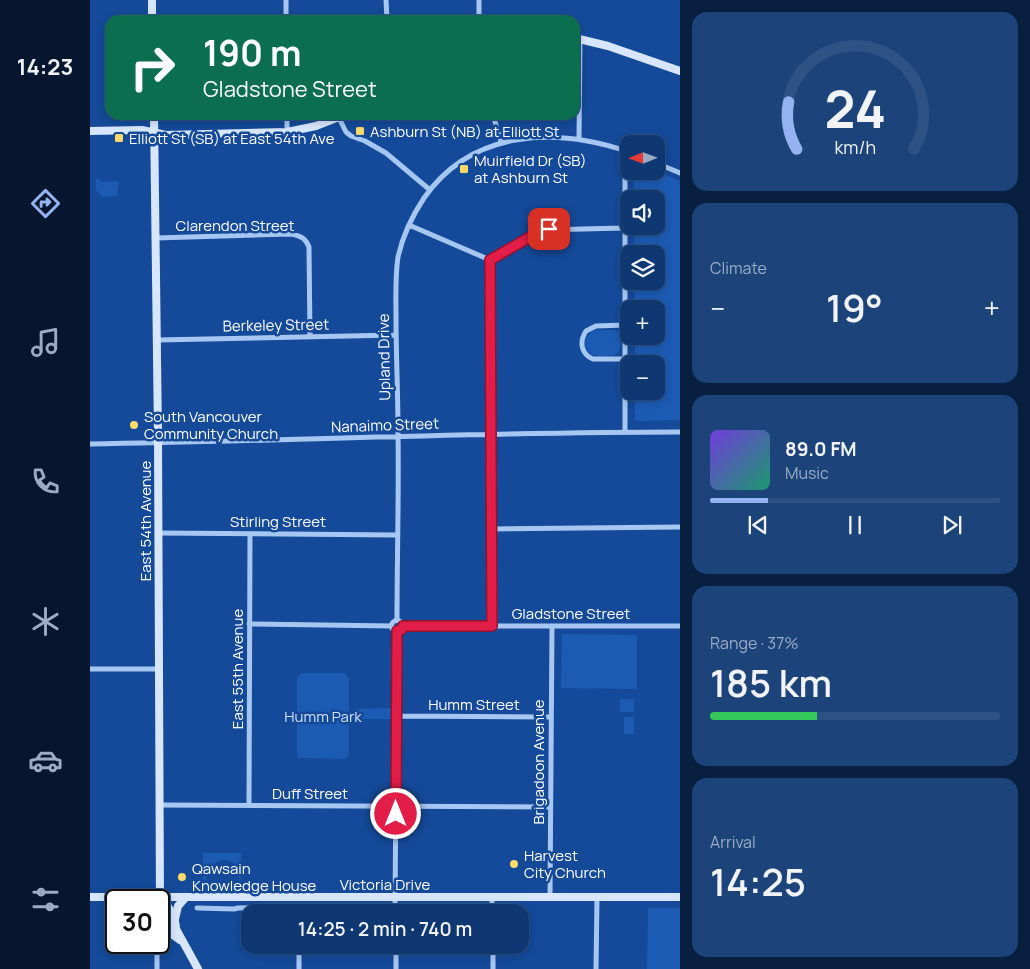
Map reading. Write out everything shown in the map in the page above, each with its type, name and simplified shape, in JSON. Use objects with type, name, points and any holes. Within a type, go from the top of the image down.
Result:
[{"type":"street","points":[[152,0],[152,15]]},
{"type":"street","points":[[286,0],[286,15]]},
{"type":"street","points":[[386,0],[387,15]]},
{"type":"street","points":[[479,0],[479,15]]},
{"type":"street","points":[[580,39],[608,46],[680,71]]},
{"type":"street","name":"East 54th Avenue","points":[[154,120],[158,442],[160,889]]},
{"type":"street","points":[[287,120],[287,132]]},
{"type":"street","points":[[90,130],[142,130],[173,135],[287,132],[316,126],[332,120]]},
{"type":"street","points":[[343,120],[346,132],[386,153],[430,190]]},
{"type":"street","points":[[494,120],[500,142]]},
{"type":"street","points":[[579,120],[579,139]]},
{"type":"street","name":"Upland Drive","points":[[398,620],[396,270],[401,246],[409,225],[430,190],[446,173],[476,152],[500,142],[538,136],[579,139],[620,150]]},
{"type":"street","points":[[665,167],[680,173]]},
{"type":"street","points":[[409,225],[490,260]]},
{"type":"street","points":[[490,260],[542,230],[620,228]]},
{"type":"street","name":"Clarendon Street","points":[[156,238],[290,234],[300,236],[306,240],[309,246],[310,336]]},
{"type":"street","points":[[624,235],[625,300]]},
{"type":"street","points":[[490,260],[492,626]]},
{"type":"street","points":[[620,326],[592,327],[586,331],[582,342],[584,351],[593,359],[620,360]]},
{"type":"street","name":"Berkeley Street","points":[[157,340],[396,335]]},
{"type":"street","points":[[625,400],[625,432]]},
{"type":"street","name":"Nanaimo Street","points":[[90,444],[398,438],[491,434],[680,432]]},
{"type":"street","points":[[492,529],[680,527]]},
{"type":"street","name":"Stirling Street","points":[[158,533],[397,535]]},
{"type":"street","name":"East 55th Avenue","points":[[248,805],[250,534]]},
{"type":"street","points":[[392,626],[394,621],[398,620],[401,622],[402,629],[397,631]]},
{"type":"street","points":[[249,624],[392,626],[397,631]]},
{"type":"street","name":"Gladstone Street","points":[[403,626],[680,626]]},
{"type":"street","name":"Brigadoon Avenue","points":[[550,898],[552,626]]},
{"type":"street","points":[[395,904],[397,631]]},
{"type":"street","points":[[90,669],[159,669]]},
{"type":"street","name":"Humm Street","points":[[397,716],[551,717]]},
{"type":"street","name":"Duff Street","points":[[159,805],[550,807]]},
{"type":"street","name":"Victoria Drive","points":[[90,897],[105,898]]},
{"type":"street","name":"Victoria Drive","points":[[170,897],[680,897]]},
{"type":"street","points":[[186,897],[178,906],[175,920],[176,929],[198,969]]},
{"type":"street","points":[[238,897],[238,908]]},
{"type":"street","points":[[298,897],[298,904]]},
{"type":"street","points":[[492,897],[492,904]]},
{"type":"street","points":[[596,969],[597,898]]},
{"type":"street","points":[[198,908],[241,908]]},
{"type":"street","points":[[170,909],[175,920]]},
{"type":"street","name":"East 54th Avenue","points":[[170,924],[176,929]]},
{"type":"street","points":[[170,933],[182,941]]},
{"type":"street","points":[[157,954],[157,969]]},
{"type":"street","points":[[299,954],[299,969]]},
{"type":"street","points":[[396,954],[396,969]]},
{"type":"street","points":[[493,954],[493,969]]},
{"type":"green space","points":[[665,174],[680,181],[680,420],[635,421],[635,400],[665,400],[665,355],[635,355],[635,345],[665,345],[665,300],[635,300],[634,290],[665,290],[665,245],[634,245],[634,235],[665,235],[665,190],[634,190],[634,180],[665,180]]},
{"type":"green space","points":[[96,179],[100,179],[101,182],[119,181],[117,196],[103,197],[96,191]]},
{"type":"green space","points":[[597,330],[619,332],[620,350],[612,356],[596,356],[590,353],[585,346],[585,342],[589,334]]},
{"type":"green space","points":[[562,634],[637,635],[637,689],[561,688]]},
{"type":"green space","name":"Humm Park","points":[[301,673],[344,673],[349,678],[349,754],[345,759],[299,758],[297,754],[297,678]]},
{"type":"green space","points":[[620,699],[634,699],[634,712],[620,712]]},
{"type":"green space","points":[[392,708],[391,719],[354,719],[354,709]]},
{"type":"green space","points":[[624,717],[634,717],[634,734],[624,734]]},
{"type":"green space","points":[[203,853],[241,853],[241,888],[236,865],[226,860],[219,861],[209,867],[203,889]]},
{"type":"green space","points":[[648,908],[680,908],[680,969],[647,969]]},
{"type":"place","name":"Ashburn St (NB) at Elliott St","points":[[360,131]]},
{"type":"place","name":"Elliott St (SB) at East 54th Ave","points":[[119,138]]},
{"type":"place","name":"Muirfield Dr (SB) at Ashburn St","points":[[464,169]]},
{"type":"place","name":"South Vancouver Community Church","points":[[134,425]]},
{"type":"place","name":"Harvest City Church","points":[[514,864]]},
{"type":"place","name":"Qawsain Knowledge House","points":[[182,877]]},
{"type":"route","points":[[396,814],[397,631],[402,629],[403,626],[492,626],[490,260],[542,230],[549,229]]}]
